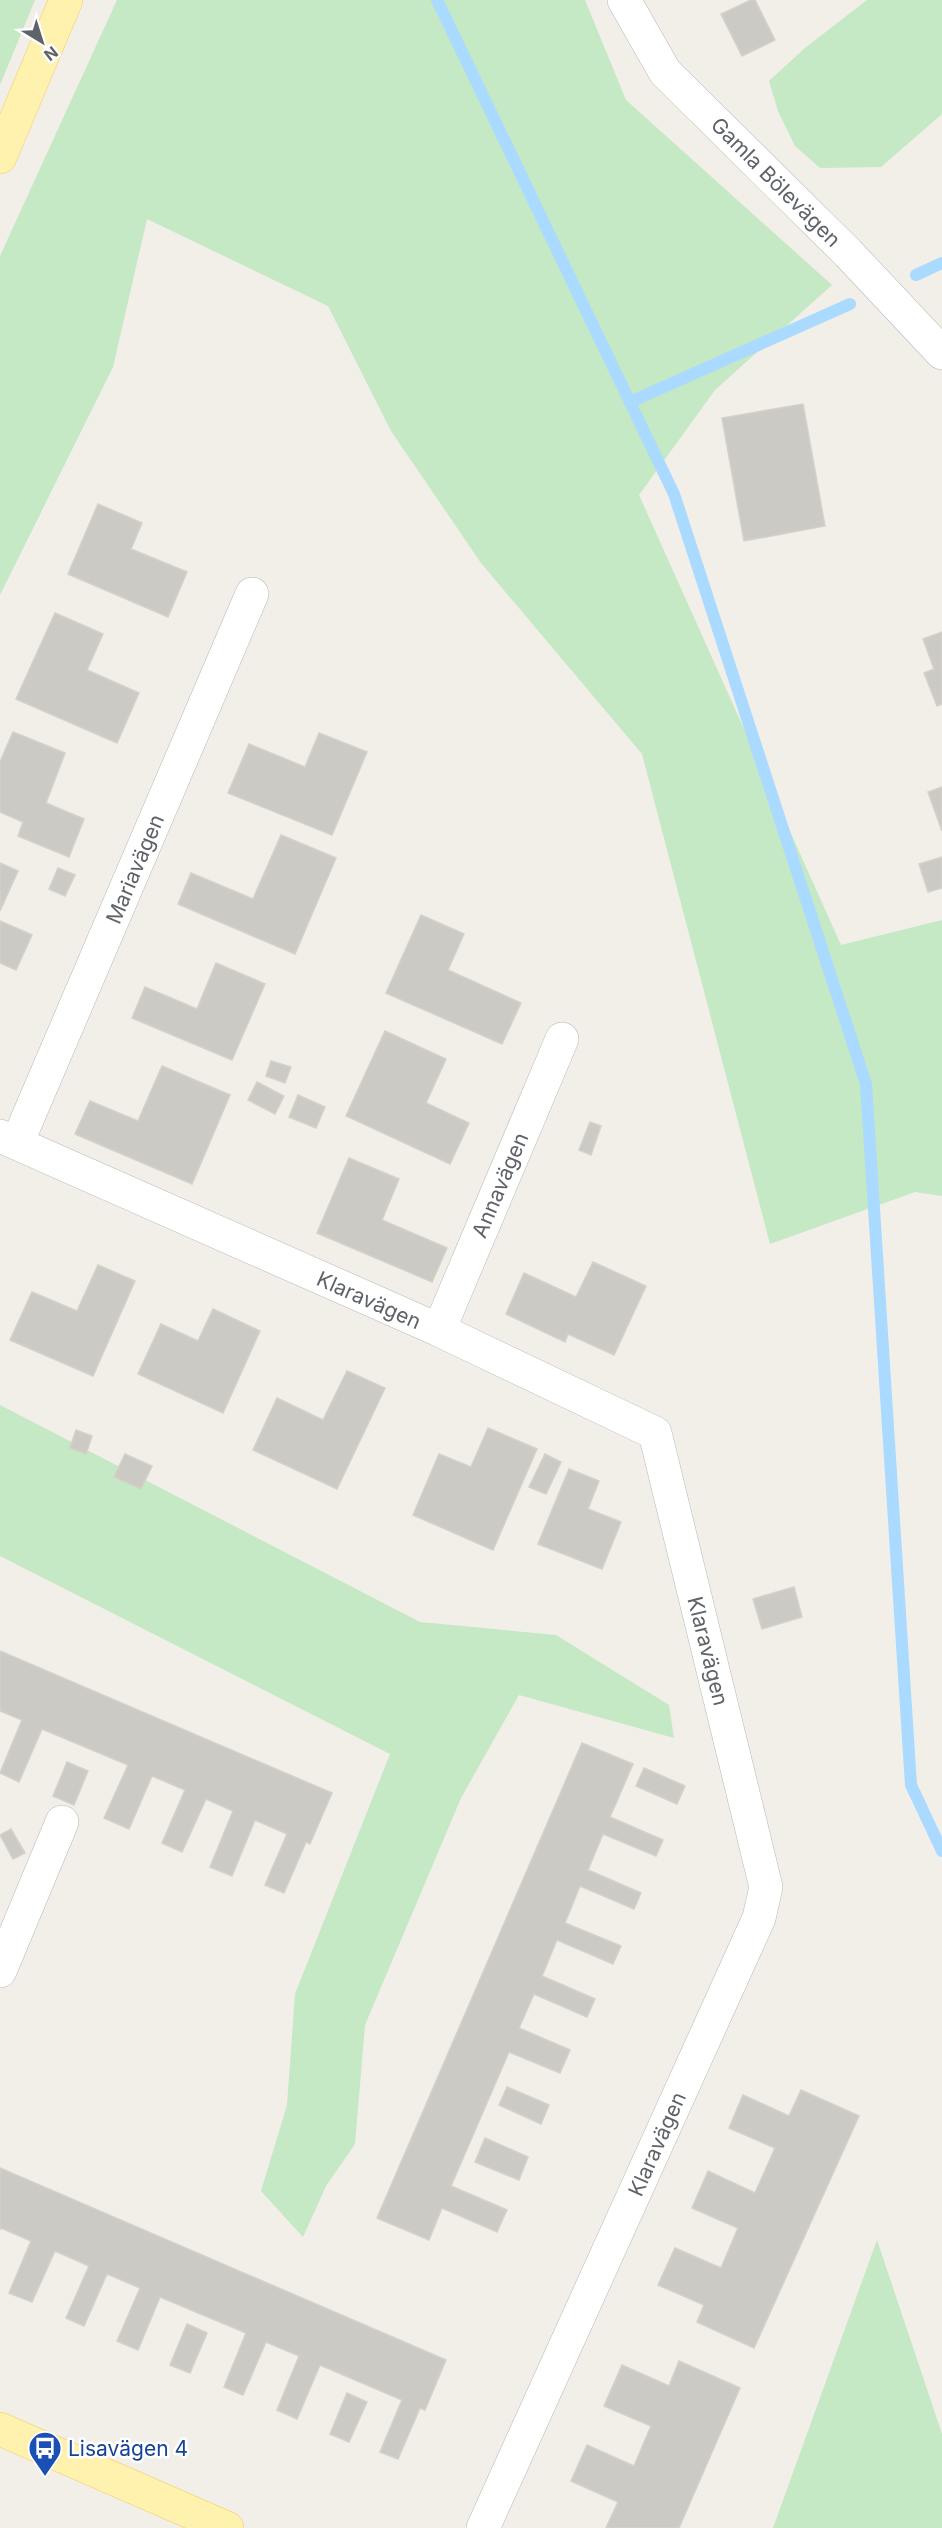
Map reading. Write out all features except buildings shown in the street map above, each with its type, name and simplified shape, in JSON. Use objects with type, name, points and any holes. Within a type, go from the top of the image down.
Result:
[{"type":"main road","points":[[0,157],[66,0]]},
{"type":"main road","points":[[0,2428],[227,2528]]},
{"type":"street","name":"Gamla Bölevägen","points":[[624,0],[665,72],[848,253],[942,353]]},
{"type":"street","name":"Mariavägen","points":[[9,1139],[252,594]]},
{"type":"street","name":"Annavägen","points":[[439,1330],[562,1039]]},
{"type":"street","name":"Klaravägen","points":[[9,1139],[439,1330],[655,1433],[766,1887],[759,1918],[483,2528]]},
{"type":"street","points":[[0,1971],[62,1822]]},
{"type":"green space","points":[[0,0],[35,0],[0,85]]},
{"type":"green space","points":[[117,0],[585,0],[626,100],[832,285],[715,390],[639,495],[841,945],[942,920],[942,1196],[915,1192],[770,1244],[642,754],[481,563],[391,431],[328,306],[147,219],[113,367],[0,595],[0,256]]},
{"type":"green space","points":[[867,0],[942,0],[942,114],[881,167],[820,168],[795,146],[778,111],[769,81],[805,48]]},
{"type":"green space","points":[[0,1405],[420,1622],[556,1635],[669,1705],[674,1738],[519,1695],[461,1798],[365,2025],[355,2144],[326,2186],[303,2237],[261,2191],[287,2105],[295,1994],[390,1754],[0,1556]]},
{"type":"green space","points":[[877,2240],[942,2434],[942,2528],[773,2528]]},
{"type":"waterway","points":[[437,0],[674,494],[866,1084],[911,1785],[942,1851]]},
{"type":"waterway","points":[[916,275],[942,263]]},
{"type":"waterway","points":[[630,402],[850,304]]},
{"type":"place","name":"Lisavägen 4","points":[[45,2477]]}]
